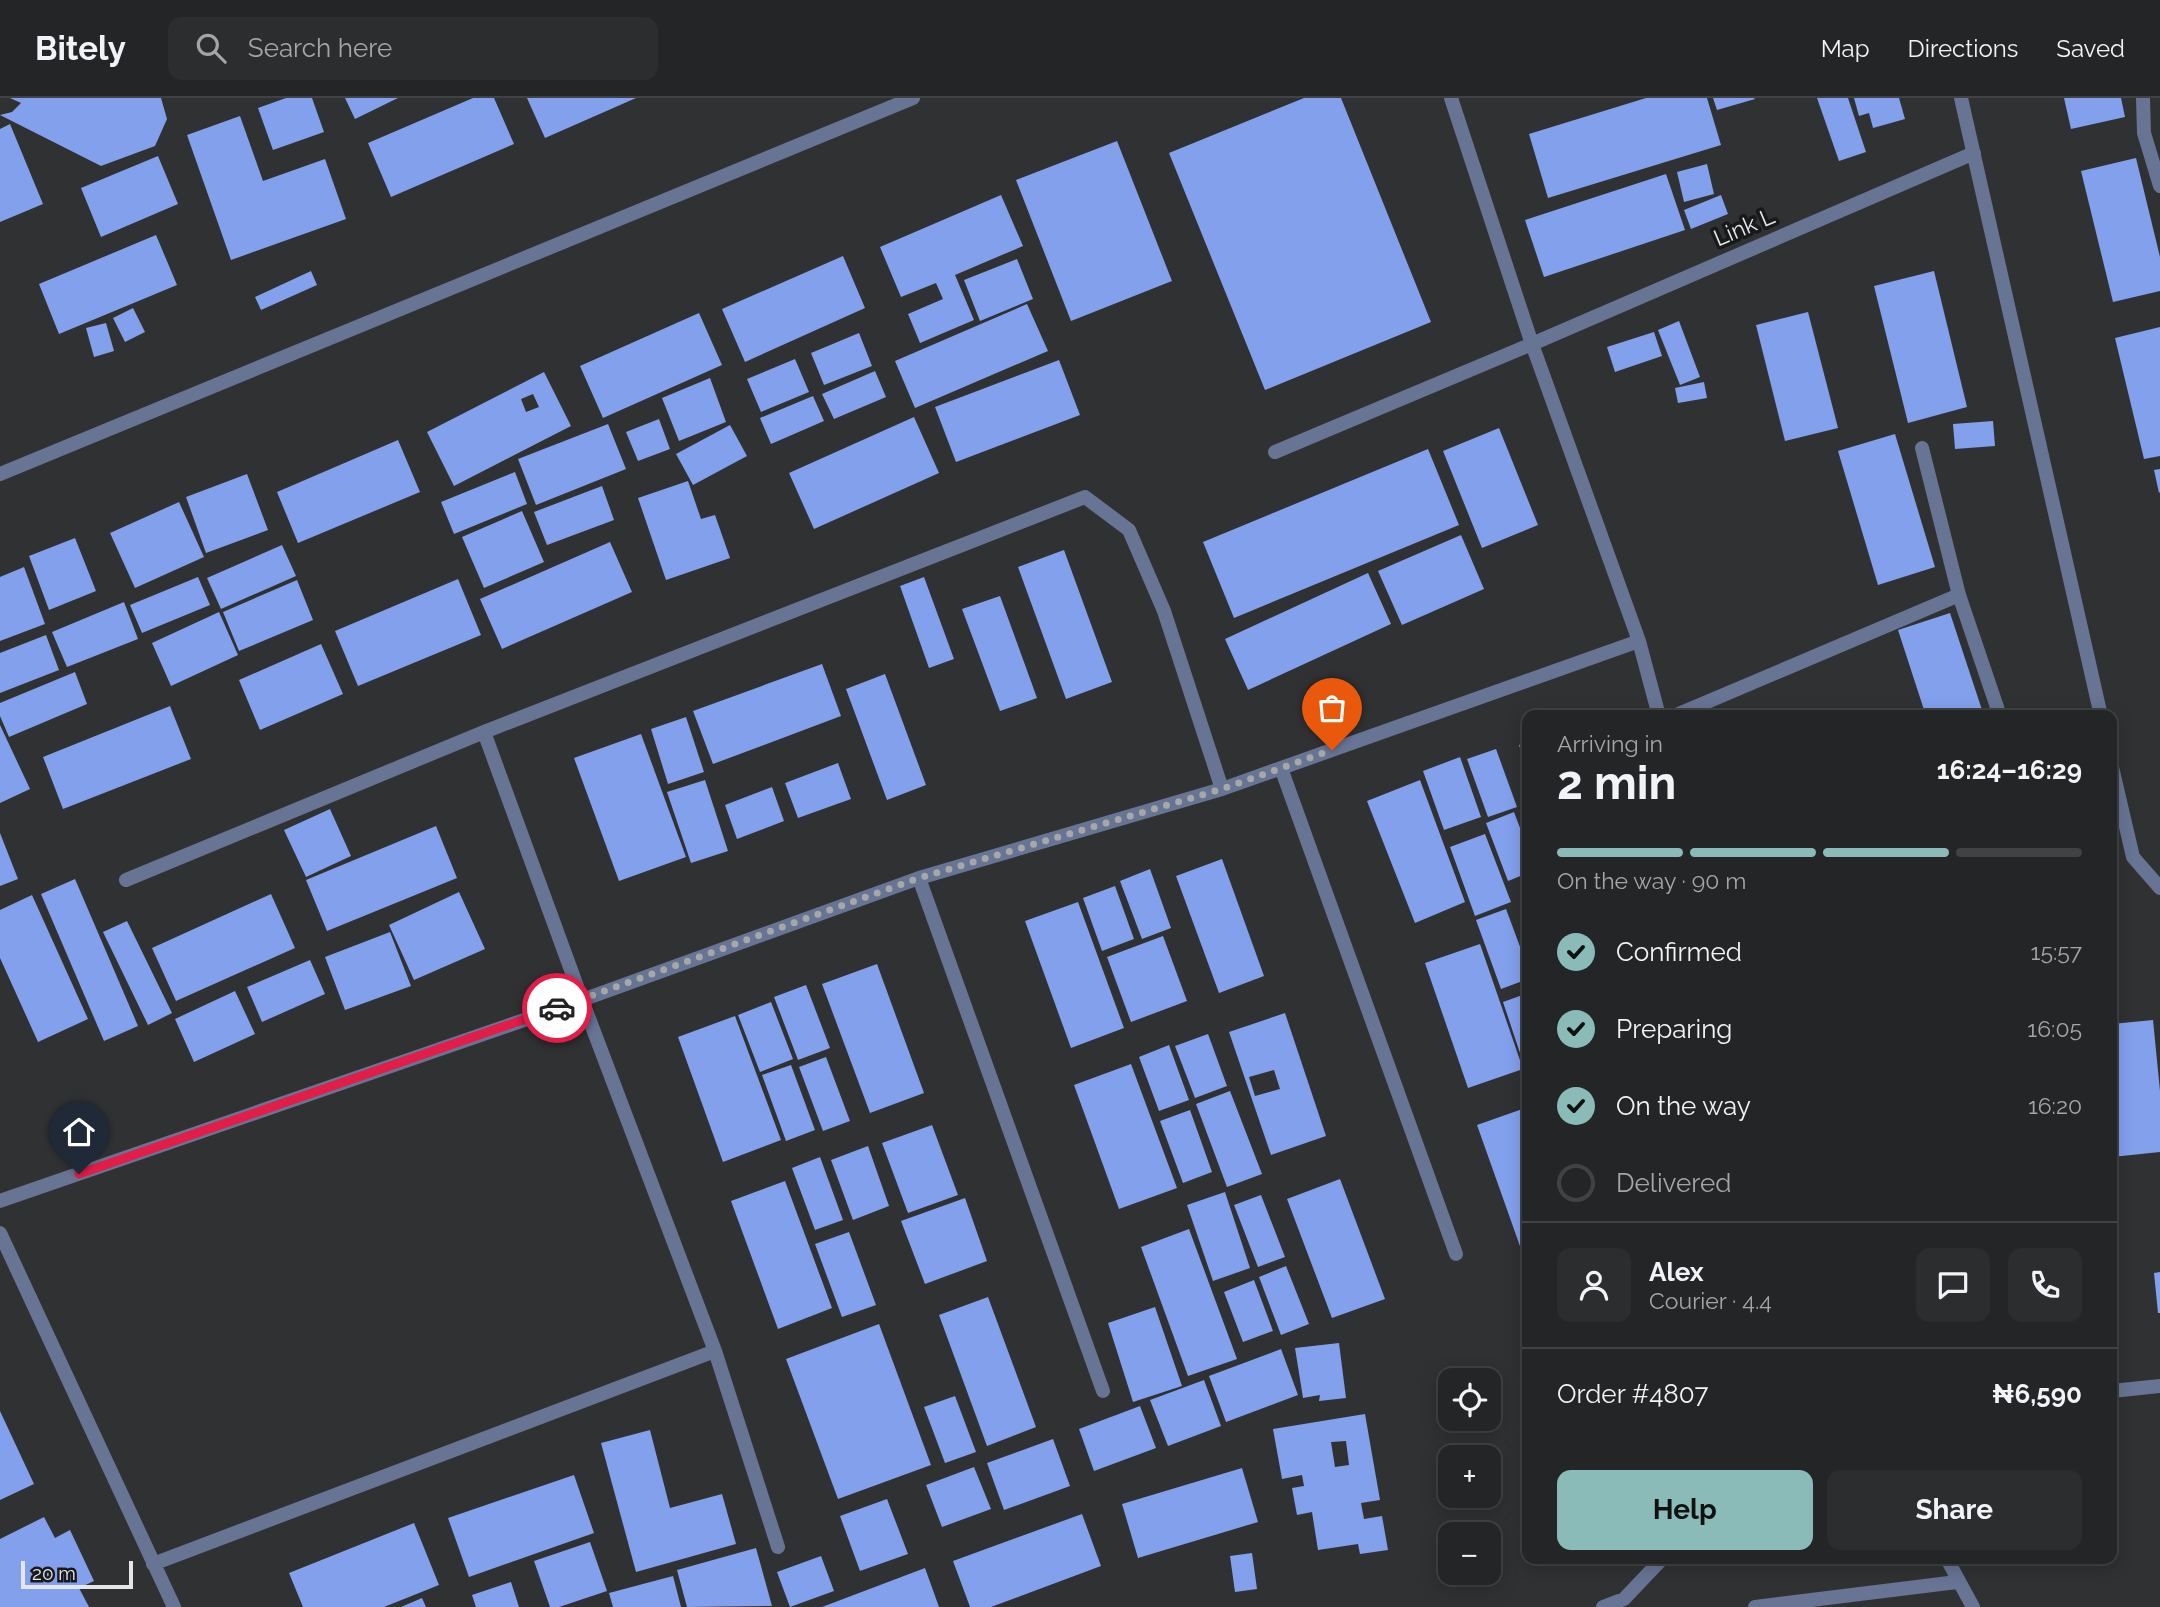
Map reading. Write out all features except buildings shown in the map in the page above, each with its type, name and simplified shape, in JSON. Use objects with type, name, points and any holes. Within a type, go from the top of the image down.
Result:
[{"type":"street","points":[[0,474],[913,98]]},
{"type":"street","points":[[1451,98],[1532,344],[1639,641],[1657,710]]},
{"type":"street","points":[[1961,98],[2100,710]]},
{"type":"street","points":[[2143,98],[2144,133],[2160,186]]},
{"type":"street","name":"Link L","points":[[1275,453],[1974,153]]},
{"type":"street","points":[[1922,448],[1959,595],[1998,710]]},
{"type":"street","points":[[127,880],[484,732],[1085,497],[1129,530],[1164,611],[1222,789]]},
{"type":"street","points":[[1688,710],[1959,595]]},
{"type":"street","points":[[0,1201],[582,1000],[919,878],[1222,789],[1639,641]]},
{"type":"street","points":[[484,732],[715,1350],[778,1547]]},
{"type":"street","points":[[1281,768],[1456,1254]]},
{"type":"street","points":[[2117,788],[2133,857],[2160,888]]},
{"type":"street","points":[[919,878],[1103,1391]]},
{"type":"street","points":[[0,1233],[174,1607]]},
{"type":"street","points":[[153,1564],[715,1350]]},
{"type":"street","points":[[2117,1390],[2160,1386]]},
{"type":"street","points":[[1603,1607],[1624,1599],[1657,1564]]},
{"type":"street","points":[[1949,1564],[1973,1607]]},
{"type":"street","points":[[1755,1607],[1957,1582]]},
{"type":"way so far","points":[[557,1008],[919,878],[1222,789],[1332,750]]},
{"type":"route","points":[[79,1174],[557,1008]]}]
